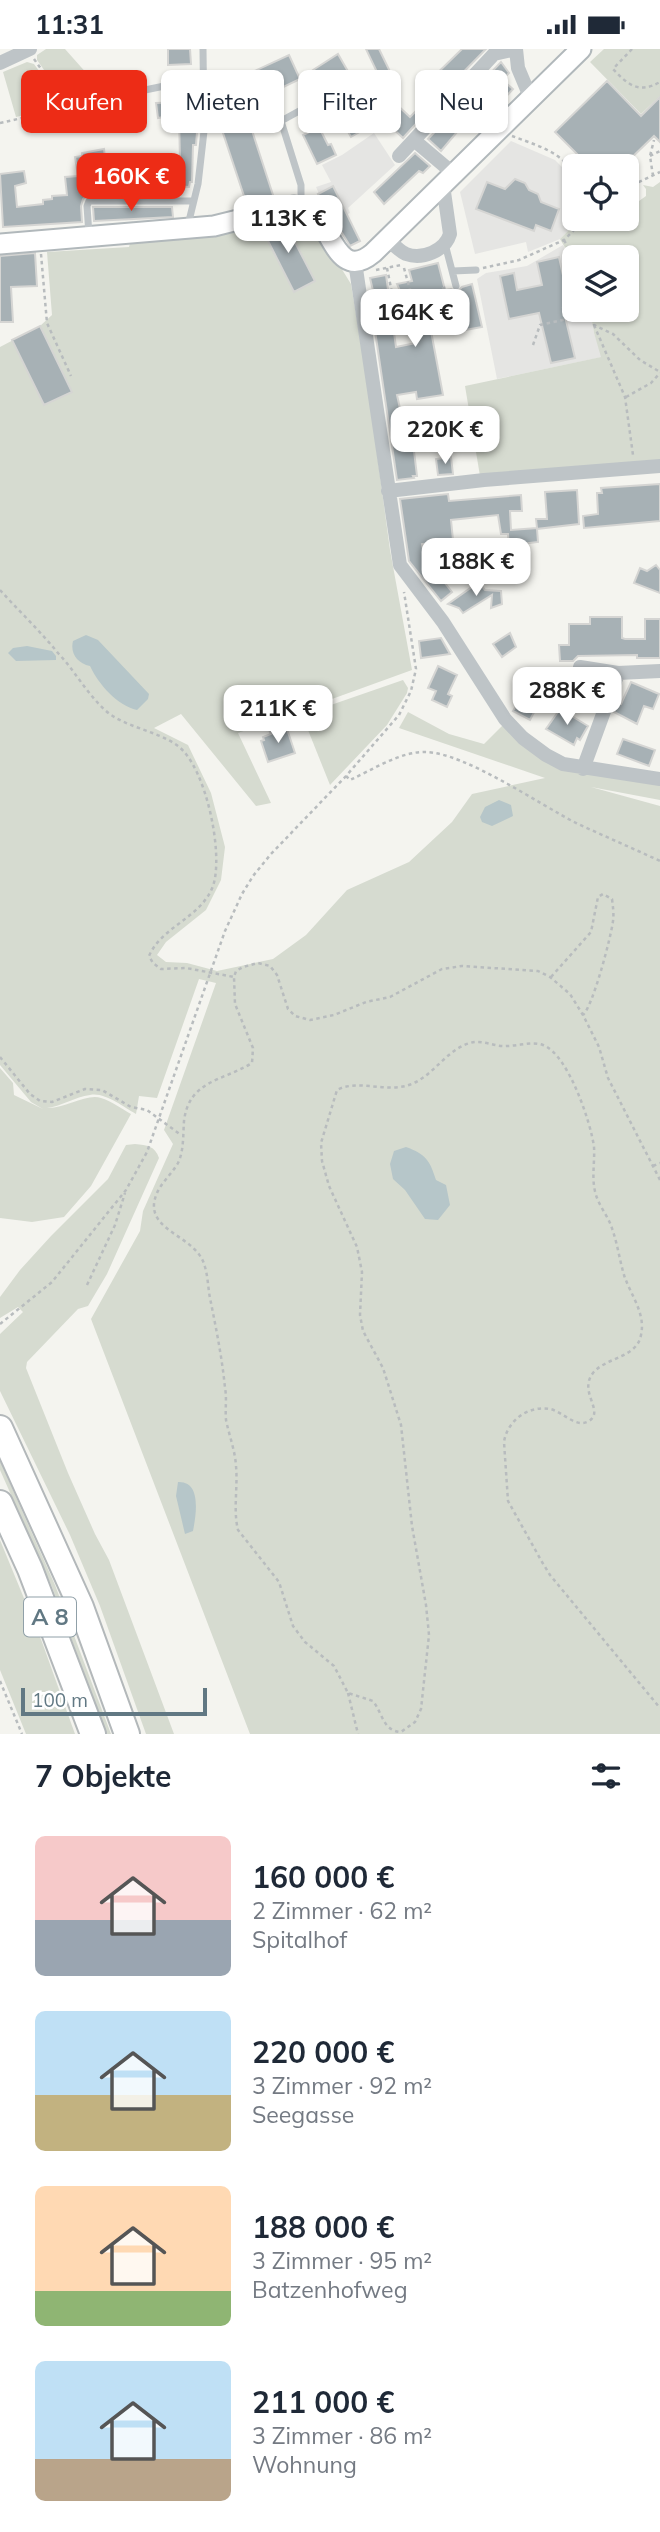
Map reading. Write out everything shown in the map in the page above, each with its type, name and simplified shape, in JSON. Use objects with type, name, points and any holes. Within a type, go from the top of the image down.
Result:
[{"type":"highway","name":"A 8","points":[[0,1428],[81,1607],[127,1734]]},
{"type":"highway","name":"A 8","points":[[0,1503],[30,1569],[93,1734]]},
{"type":"street","points":[[400,156],[494,54],[516,49],[517,68],[531,99]]},
{"type":"street","points":[[508,120],[581,49]]},
{"type":"street","points":[[0,63],[29,50]]},
{"type":"street","points":[[356,268],[495,133]]},
{"type":"street","points":[[388,239],[410,255],[420,256],[439,250],[450,234],[448,179],[415,141]]},
{"type":"street","points":[[0,244],[230,224],[278,208],[301,208],[317,218],[340,254],[356,268],[400,565],[443,622],[505,719],[523,738],[563,764],[660,779]]},
{"type":"street","points":[[388,491],[484,480],[660,466]]},
{"type":"street","points":[[580,667],[618,673],[660,671]]},
{"type":"street","points":[[583,769],[618,673]]},
{"type":"lane","points":[[203,49],[203,70]]},
{"type":"lane","points":[[298,112],[281,121],[302,185],[301,208]]},
{"type":"lane","points":[[188,228],[204,133]]},
{"type":"lane","points":[[89,236],[89,201],[193,201]]},
{"type":"lane","points":[[445,243],[456,286]]},
{"type":"lane","points":[[453,271],[476,270]]},
{"type":"path","points":[[632,49],[613,69],[628,83],[637,87],[648,89],[660,82]]},
{"type":"path","points":[[29,50],[43,70]]},
{"type":"path","points":[[0,123],[21,118]]},
{"type":"path","points":[[508,132],[562,160]]},
{"type":"path","points":[[653,176],[650,156],[654,140]]},
{"type":"path","points":[[650,156],[660,151]]},
{"type":"path","points":[[639,182],[660,172]]},
{"type":"path","points":[[476,270],[520,260],[564,240],[573,231]]},
{"type":"path","points":[[564,240],[567,245]]},
{"type":"path","points":[[40,241],[47,323],[71,376]]},
{"type":"path","points":[[356,268],[377,270],[403,265],[410,290],[415,290],[418,297],[456,286]]},
{"type":"path","points":[[387,268],[393,293]]},
{"type":"path","points":[[377,270],[378,277]]},
{"type":"path","points":[[533,345],[540,325],[562,319]]},
{"type":"path","points":[[594,325],[613,334],[640,360],[660,373],[651,383],[625,397]]},
{"type":"path","points":[[594,325],[625,397],[635,468]]},
{"type":"path","points":[[0,1324],[52,1282],[126,1190],[147,1152],[209,972],[242,894],[253,876],[400,715],[411,691],[416,669],[400,565]]},
{"type":"path","points":[[0,590],[59,653],[106,711],[127,724],[179,747],[195,768],[215,837],[217,865],[213,887],[195,911],[153,947],[149,956],[153,963],[162,969],[186,968],[234,977]]},
{"type":"path","points":[[346,776],[350,780],[402,756],[424,751],[440,754],[472,767],[576,823],[660,861]]},
{"type":"path","points":[[551,977],[592,932],[598,897],[607,895],[612,899],[613,924],[597,985],[583,1015]]},
{"type":"path","points":[[358,1734],[348,1693],[334,1666],[304,1642],[293,1626],[279,1582],[238,1530],[235,1519],[237,1468],[233,1441],[226,1420],[221,1345],[205,1265],[196,1248],[163,1226],[156,1217],[154,1205],[158,1189],[178,1162],[186,1109],[191,1097],[200,1089],[252,1063],[253,1048],[235,1004],[236,971],[258,963],[270,966],[277,975],[288,1009],[295,1016],[310,1020],[390,997],[442,969],[462,966],[520,969],[538,971],[551,977],[570,994],[583,1015],[598,1047],[608,1078],[660,1180]]},
{"type":"path","points":[[348,1693],[373,1701],[386,1726],[397,1733],[415,1722],[421,1709],[429,1635],[412,1526],[401,1425],[383,1369],[363,1331],[360,1315],[362,1272],[357,1247],[329,1186],[322,1161],[321,1143],[337,1090],[347,1084],[386,1089],[414,1083],[458,1048],[472,1042],[508,1047],[541,1044],[548,1047],[563,1066],[581,1098],[594,1146],[593,1183],[610,1223],[624,1274],[642,1322],[638,1344],[631,1351],[601,1365],[589,1380],[587,1388],[594,1406],[594,1414],[589,1421],[573,1421],[552,1409],[543,1409],[528,1411],[508,1428],[503,1452],[508,1501],[550,1575],[660,1708]]},
{"type":"path","points":[[0,1057],[30,1094],[40,1101],[52,1102],[85,1089],[102,1090],[131,1107],[147,1110],[183,1136]]},
{"type":"path","points":[[653,1166],[660,1163]]},
{"type":"path","points":[[87,1285],[115,1224],[126,1190]]},
{"type":"path","points":[[0,1681],[22,1734]]},
{"type":"shaded area","points":[[46,49],[65,49],[84,70],[44,70],[37,60],[37,55]]},
{"type":"shaded area","points":[[604,49],[660,49],[660,96],[641,114],[590,62]]},
{"type":"shaded area","points":[[27,62],[34,64],[38,70],[21,70],[21,116],[16,117],[3,72]]},
{"type":"shaded area","points":[[374,133],[395,165],[348,208],[350,213],[332,222],[316,187],[331,182],[322,165]]},
{"type":"shaded area","points":[[511,141],[555,160],[562,167],[562,231],[568,231],[560,239],[528,252],[526,242],[475,254],[460,192]]},
{"type":"shaded area","points":[[660,182],[660,461],[480,476],[465,386],[601,357],[592,322],[639,322],[639,245],[564,245],[560,239],[568,231],[639,231],[639,201],[646,196],[643,185],[653,187]]},
{"type":"shaded area","points":[[289,215],[312,225],[351,284],[390,550],[412,670],[238,733],[271,803],[256,806],[181,714],[154,728],[188,745],[211,793],[225,847],[221,880],[206,910],[166,942],[157,955],[166,962],[187,963],[217,971],[273,959],[306,935],[347,890],[409,862],[452,822],[472,794],[545,778],[399,728],[408,712],[449,734],[484,744],[504,724],[563,769],[660,783],[660,800],[591,787],[660,806],[660,1734],[250,1734],[91,1319],[140,1231],[143,1211],[173,1144],[164,1130],[216,983],[199,979],[157,1098],[139,1096],[136,1114],[108,1098],[96,1095],[84,1096],[47,1108],[95,1097],[109,1101],[131,1114],[91,1186],[64,1217],[32,1222],[0,1218],[0,1068],[13,1083],[14,1095],[43,1109],[31,1102],[0,1065],[0,347],[40,326],[52,315],[47,252],[129,247],[131,240],[232,232]]},
{"type":"shaded area","points":[[562,246],[562,322],[592,322],[602,357],[497,379],[477,279],[486,273],[527,266]]},
{"type":"shaded area","points":[[86,635],[98,640],[149,694],[148,699],[137,710],[116,699],[98,680],[90,666],[81,663],[76,657],[73,641]]},
{"type":"shaded area","points":[[27,646],[52,651],[56,660],[16,661],[8,653],[13,648]]},
{"type":"shaded area","points":[[403,680],[408,688],[407,693],[387,725],[330,785],[302,715]]},
{"type":"shaded area","points":[[499,800],[511,805],[513,816],[492,826],[482,822],[480,817],[485,807]]},
{"type":"shaded area","points":[[126,1145],[150,1147],[159,1158],[107,1274],[88,1306],[78,1309],[27,1362],[26,1368],[68,1473],[109,1560],[174,1734],[146,1734],[100,1606],[70,1535],[0,1391],[0,1334],[23,1312],[18,1307],[0,1318],[0,1297],[51,1236],[108,1179]]},
{"type":"shaded area","points":[[406,1147],[423,1156],[436,1180],[446,1185],[450,1205],[438,1220],[425,1219],[405,1190],[393,1179],[390,1164],[394,1151]]},
{"type":"shaded area","points":[[0,1461],[55,1585],[111,1734],[107,1734],[52,1587],[0,1470]]},
{"type":"shaded area","points":[[178,1482],[191,1487],[196,1500],[193,1531],[185,1534],[176,1496]]},
{"type":"shaded area","points":[[0,1540],[42,1642],[75,1734],[26,1734],[0,1670]]},
{"type":"building","points":[[168,49],[190,49],[191,64],[168,65]]},
{"type":"building","points":[[366,49],[379,49],[389,70],[376,70]]},
{"type":"building","points":[[462,49],[486,49],[465,70],[440,70]]},
{"type":"building","points":[[338,54],[347,70],[313,70]]},
{"type":"building","points":[[289,55],[298,80],[284,87],[284,70],[257,70]]},
{"type":"building","points":[[501,62],[507,70],[493,70]]},
{"type":"building","points":[[607,81],[641,116],[660,97],[660,142],[654,136],[635,154],[577,154],[555,132]]},
{"type":"building","points":[[156,103],[161,103],[161,117],[158,118]]},
{"type":"building","points":[[401,109],[410,117],[415,112],[415,125],[403,138],[398,133],[401,133]]},
{"type":"building","points":[[179,133],[197,133],[196,145],[193,145],[192,182],[189,187],[176,186],[176,195],[163,195],[163,176],[143,174],[141,195],[123,195],[123,184],[102,182],[102,195],[88,195],[83,199],[82,222],[3,227],[0,174],[24,171],[26,183],[15,186],[17,207],[43,204],[43,200],[52,199],[52,196],[67,195],[65,177],[78,176],[75,157],[82,156],[82,153],[104,149],[106,166],[126,168],[124,158],[180,163]]},
{"type":"building","points":[[223,133],[253,133],[274,198],[247,205]]},
{"type":"building","points":[[322,133],[336,155],[317,164],[303,135]]},
{"type":"building","points":[[434,133],[456,133],[441,151],[428,139]]},
{"type":"building","points":[[415,153],[430,166],[423,173],[419,171],[384,204],[374,192]]},
{"type":"building","points":[[515,179],[525,183],[529,190],[538,194],[541,202],[559,209],[551,231],[536,225],[534,231],[476,209],[487,182],[505,189]]},
{"type":"building","points":[[333,186],[360,241],[350,246],[318,194]]},
{"type":"building","points":[[93,207],[172,207],[173,217],[94,221]]},
{"type":"building","points":[[284,221],[315,281],[294,292],[261,227]]},
{"type":"building","points":[[35,253],[37,286],[11,287],[13,322],[0,322],[0,256]]},
{"type":"building","points":[[559,257],[562,271],[562,322],[566,322],[575,358],[551,363],[539,313],[509,319],[500,276],[514,273],[517,290],[542,285],[537,262]]},
{"type":"building","points":[[438,263],[445,290],[457,292],[472,284],[482,327],[465,330],[460,308],[428,315],[443,395],[417,399],[416,392],[397,395],[407,440],[415,440],[417,476],[397,480],[373,317],[379,316],[370,278],[386,275],[396,347],[416,343],[410,304],[406,305],[397,284],[412,281],[409,270]]},
{"type":"building","points":[[40,326],[72,392],[44,405],[12,340]]},
{"type":"building","points":[[451,457],[453,474],[438,475],[436,459]]},
{"type":"building","points":[[660,484],[660,521],[584,528],[583,516],[598,514],[597,493],[602,493],[601,488]]},
{"type":"building","points":[[577,490],[579,524],[537,529],[538,542],[522,544],[522,549],[509,550],[508,534],[501,534],[498,515],[451,520],[453,540],[422,544],[424,556],[432,565],[453,557],[458,572],[441,578],[452,592],[441,601],[409,561],[400,499],[448,494],[449,501],[521,495],[522,511],[510,511],[511,530],[537,528],[536,519],[547,519],[545,492]]},
{"type":"building","points":[[656,565],[660,570],[660,593],[634,583],[640,568],[647,571]]},
{"type":"building","points":[[479,582],[485,590],[501,591],[502,604],[491,608],[492,595],[463,613],[459,608],[448,604]]},
{"type":"building","points":[[590,617],[622,617],[622,638],[625,639],[645,639],[645,619],[660,619],[660,658],[637,658],[637,655],[578,656],[573,661],[560,661],[559,645],[569,645],[569,624],[590,624]]},
{"type":"building","points":[[510,633],[516,647],[502,657],[493,644]]},
{"type":"building","points":[[441,638],[450,654],[421,658],[419,641]]},
{"type":"building","points":[[438,666],[457,675],[448,694],[452,696],[447,707],[432,700],[436,691],[428,688]]},
{"type":"building","points":[[559,676],[602,689],[596,704],[554,689]]},
{"type":"building","points":[[631,682],[659,694],[653,709],[644,706],[637,724],[614,712],[617,703],[621,704]]},
{"type":"building","points":[[524,692],[540,701],[530,720],[513,711]]},
{"type":"building","points":[[560,709],[588,726],[574,745],[546,729]]},
{"type":"building","points":[[280,727],[282,731],[287,729],[295,753],[268,762],[261,741],[264,740],[263,737],[271,734],[269,730]]},
{"type":"building","points":[[623,739],[655,750],[649,766],[617,754]]}]
